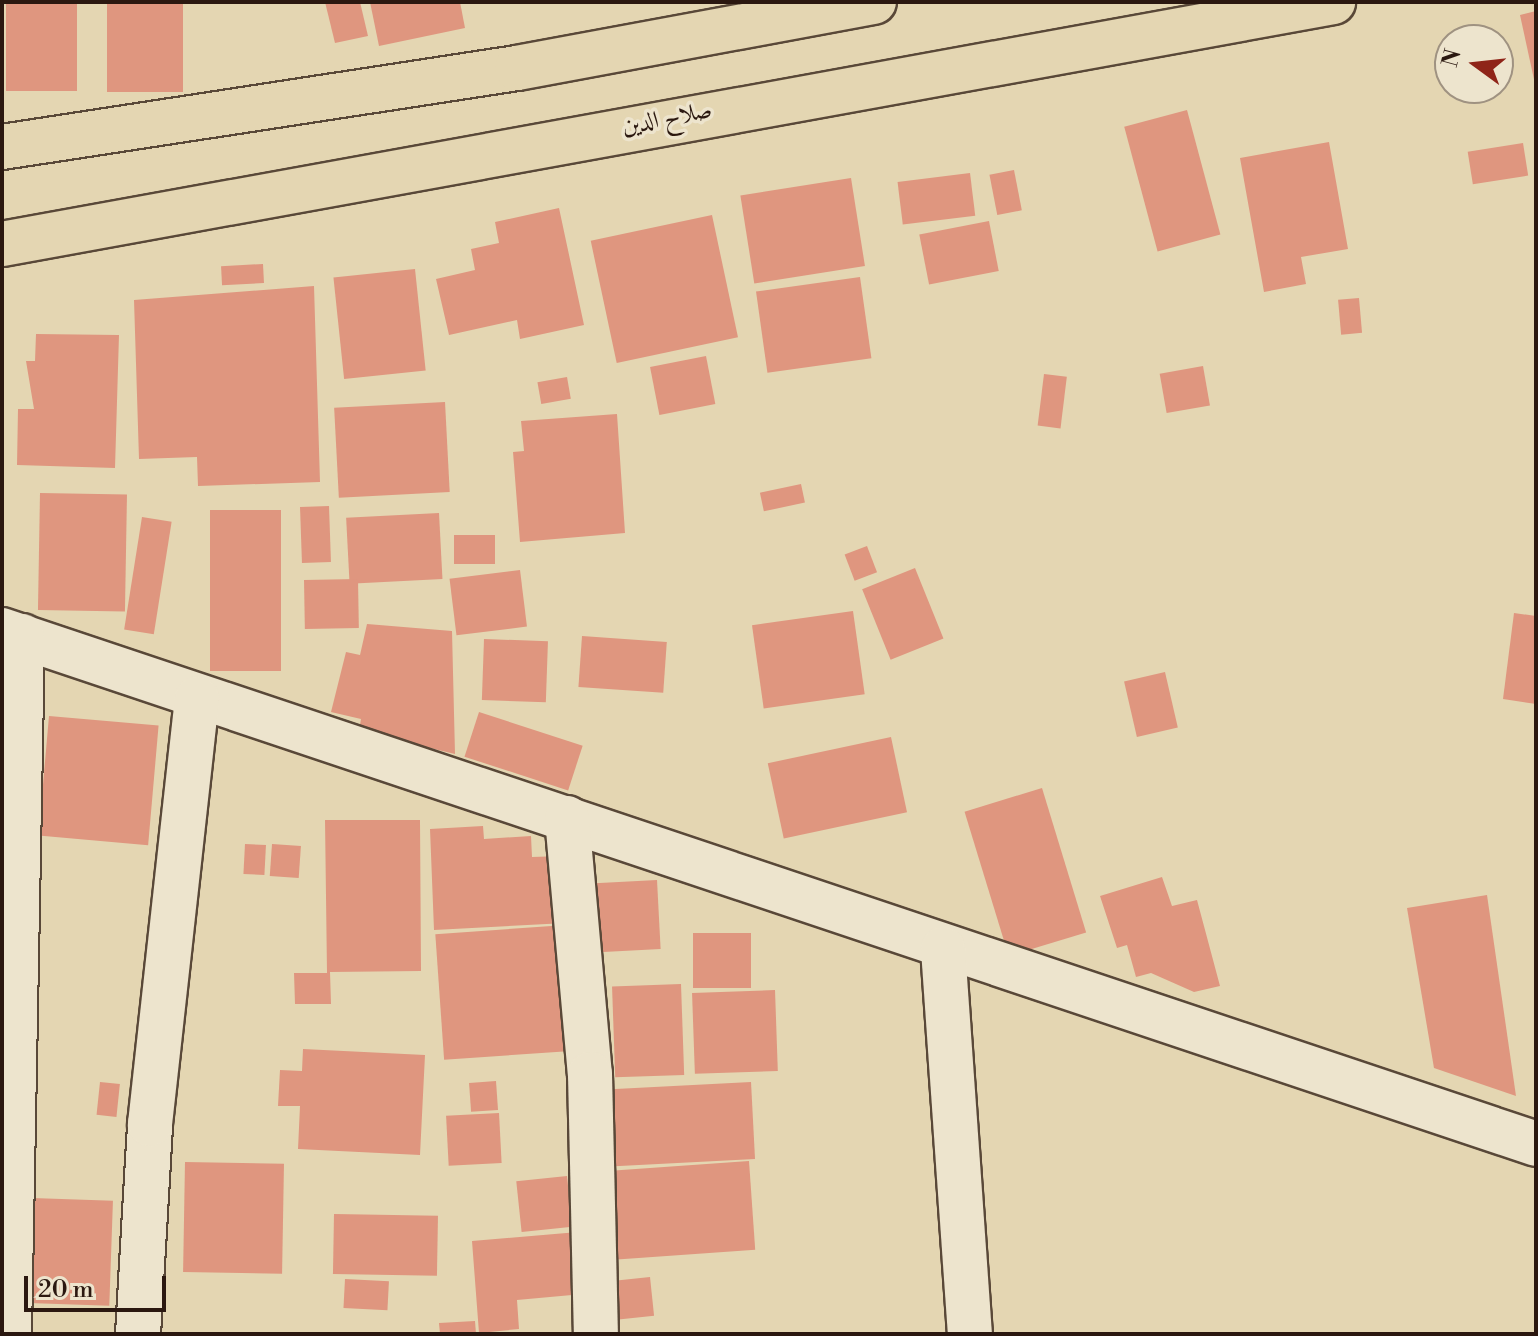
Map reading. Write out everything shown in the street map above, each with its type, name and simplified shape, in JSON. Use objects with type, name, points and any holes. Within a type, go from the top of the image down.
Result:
[{"type":"highway","points":[[2,147],[517,68],[874,2]]},
{"type":"highway","name":"صلاح الدين","points":[[2,244],[1130,19],[1333,2]]},
{"type":"street","points":[[9,1334],[12,633],[197,699],[567,818],[943,949],[1536,1144]]},
{"type":"street","points":[[138,1334],[150,1124],[197,699]]},
{"type":"street","points":[[567,818],[590,1074],[596,1334]]},
{"type":"street","points":[[943,949],[970,1334]]},
{"type":"building","points":[[6,2],[77,2],[77,91],[6,91]]},
{"type":"building","points":[[107,2],[183,2],[183,92],[107,92]]},
{"type":"building","points":[[325,2],[360,2],[368,36],[335,43]]},
{"type":"building","points":[[370,2],[460,2],[465,28],[379,46]]},
{"type":"building","points":[[1536,11],[1536,83],[1535,84],[1520,15]]},
{"type":"building","points":[[1187,110],[1220,235],[1158,251],[1124,127]]},
{"type":"building","points":[[1329,142],[1348,249],[1301,257],[1306,284],[1264,292],[1240,158]]},
{"type":"building","points":[[1523,143],[1528,176],[1473,184],[1468,152]]},
{"type":"building","points":[[1014,170],[1022,210],[997,215],[989,175]]},
{"type":"building","points":[[970,173],[975,216],[903,225],[898,182]]},
{"type":"building","points":[[851,178],[865,266],[754,283],[740,196]]},
{"type":"building","points":[[559,208],[584,325],[520,339],[517,320],[449,335],[436,279],[475,270],[471,249],[499,243],[495,222]]},
{"type":"building","points":[[712,215],[738,337],[617,363],[591,241]]},
{"type":"building","points":[[989,221],[999,271],[929,285],[919,235]]},
{"type":"building","points":[[263,264],[264,283],[222,285],[221,266]]},
{"type":"building","points":[[415,269],[426,370],[344,379],[333,278]]},
{"type":"building","points":[[860,277],[871,358],[767,373],[756,292]]},
{"type":"building","points":[[314,286],[320,482],[198,486],[197,457],[139,459],[134,300]]},
{"type":"building","points":[[1359,298],[1362,333],[1341,335],[1338,300]]},
{"type":"building","points":[[36,334],[119,335],[115,468],[17,465],[18,409],[34,409],[26,361],[35,361]]},
{"type":"building","points":[[706,356],[715,404],[659,415],[650,367]]},
{"type":"building","points":[[1203,366],[1210,405],[1167,413],[1160,374]]},
{"type":"building","points":[[1044,374],[1067,377],[1060,428],[1038,426]]},
{"type":"building","points":[[567,377],[571,399],[541,404],[537,382]]},
{"type":"building","points":[[445,402],[450,492],[339,498],[334,408]]},
{"type":"building","points":[[617,414],[625,533],[520,542],[513,452],[524,451],[521,421]]},
{"type":"building","points":[[801,484],[805,503],[764,511],[760,493]]},
{"type":"building","points":[[40,493],[127,495],[125,612],[38,610]]},
{"type":"building","points":[[329,506],[331,562],[302,563],[300,507]]},
{"type":"building","points":[[210,510],[281,510],[281,671],[210,671]]},
{"type":"building","points":[[439,513],[442,579],[350,584],[346,518]]},
{"type":"building","points":[[142,517],[172,522],[154,634],[124,630]]},
{"type":"building","points":[[454,535],[495,535],[495,564],[454,564]]},
{"type":"building","points":[[867,546],[877,572],[855,581],[845,555]]},
{"type":"building","points":[[915,568],[943,638],[891,660],[862,589]]},
{"type":"building","points":[[520,570],[527,627],[456,635],[450,579]]},
{"type":"building","points":[[358,579],[359,628],[305,629],[304,580]]},
{"type":"building","points":[[853,611],[865,694],[764,708],[752,625]]},
{"type":"building","points":[[1514,613],[1536,616],[1536,704],[1503,699]]},
{"type":"building","points":[[367,624],[452,631],[455,754],[359,731],[361,719],[331,712],[346,652],[360,655]]},
{"type":"building","points":[[582,636],[667,642],[663,693],[578,687]]},
{"type":"building","points":[[484,639],[548,641],[546,702],[482,700]]},
{"type":"building","points":[[1165,672],[1178,728],[1137,737],[1124,681]]},
{"type":"building","points":[[479,712],[583,746],[568,790],[464,757]]},
{"type":"building","points":[[49,716],[159,726],[148,845],[39,836]]},
{"type":"building","points":[[891,737],[907,812],[784,839],[768,763]]},
{"type":"building","points":[[1042,788],[1086,932],[1009,956],[965,812]]},
{"type":"building","points":[[325,820],[420,820],[421,971],[330,972],[331,1004],[295,1004],[294,973],[327,973]]},
{"type":"building","points":[[483,826],[484,839],[531,836],[532,857],[562,856],[566,923],[434,930],[430,829]]},
{"type":"building","points":[[245,844],[266,845],[264,875],[243,874]]},
{"type":"building","points":[[272,844],[301,846],[299,878],[270,876]]},
{"type":"building","points":[[1162,877],[1172,906],[1197,900],[1220,986],[1194,992],[1151,973],[1136,977],[1127,945],[1117,948],[1100,896]]},
{"type":"building","points":[[657,880],[661,949],[594,952],[590,884]]},
{"type":"building","points":[[1487,895],[1516,1096],[1434,1068],[1407,908]]},
{"type":"building","points":[[566,925],[575,1051],[444,1060],[435,934]]},
{"type":"building","points":[[693,933],[751,933],[751,988],[693,988]]},
{"type":"building","points":[[681,984],[684,1075],[615,1077],[612,986]]},
{"type":"building","points":[[775,990],[778,1071],[695,1074],[692,993]]},
{"type":"building","points":[[303,1049],[425,1055],[420,1155],[298,1149],[300,1106],[278,1106],[280,1070],[302,1071]]},
{"type":"building","points":[[496,1081],[498,1110],[471,1112],[469,1083]]},
{"type":"building","points":[[100,1082],[120,1084],[116,1117],[97,1115]]},
{"type":"building","points":[[751,1082],[755,1159],[600,1167],[596,1090]]},
{"type":"building","points":[[499,1113],[502,1163],[449,1166],[446,1116]]},
{"type":"building","points":[[749,1161],[755,1250],[607,1260],[600,1171]]},
{"type":"building","points":[[185,1162],[284,1164],[282,1274],[183,1272]]},
{"type":"building","points":[[567,1176],[572,1227],[522,1232],[516,1181]]},
{"type":"building","points":[[32,1198],[113,1201],[109,1306],[28,1303]]},
{"type":"building","points":[[334,1214],[438,1216],[437,1276],[333,1274]]},
{"type":"building","points":[[578,1232],[583,1294],[517,1300],[519,1329],[479,1333],[472,1241]]},
{"type":"building","points":[[650,1277],[654,1316],[604,1321],[600,1282]]},
{"type":"building","points":[[345,1279],[389,1281],[387,1310],[343,1308]]},
{"type":"building","points":[[475,1321],[476,1334],[440,1334],[439,1323]]}]
